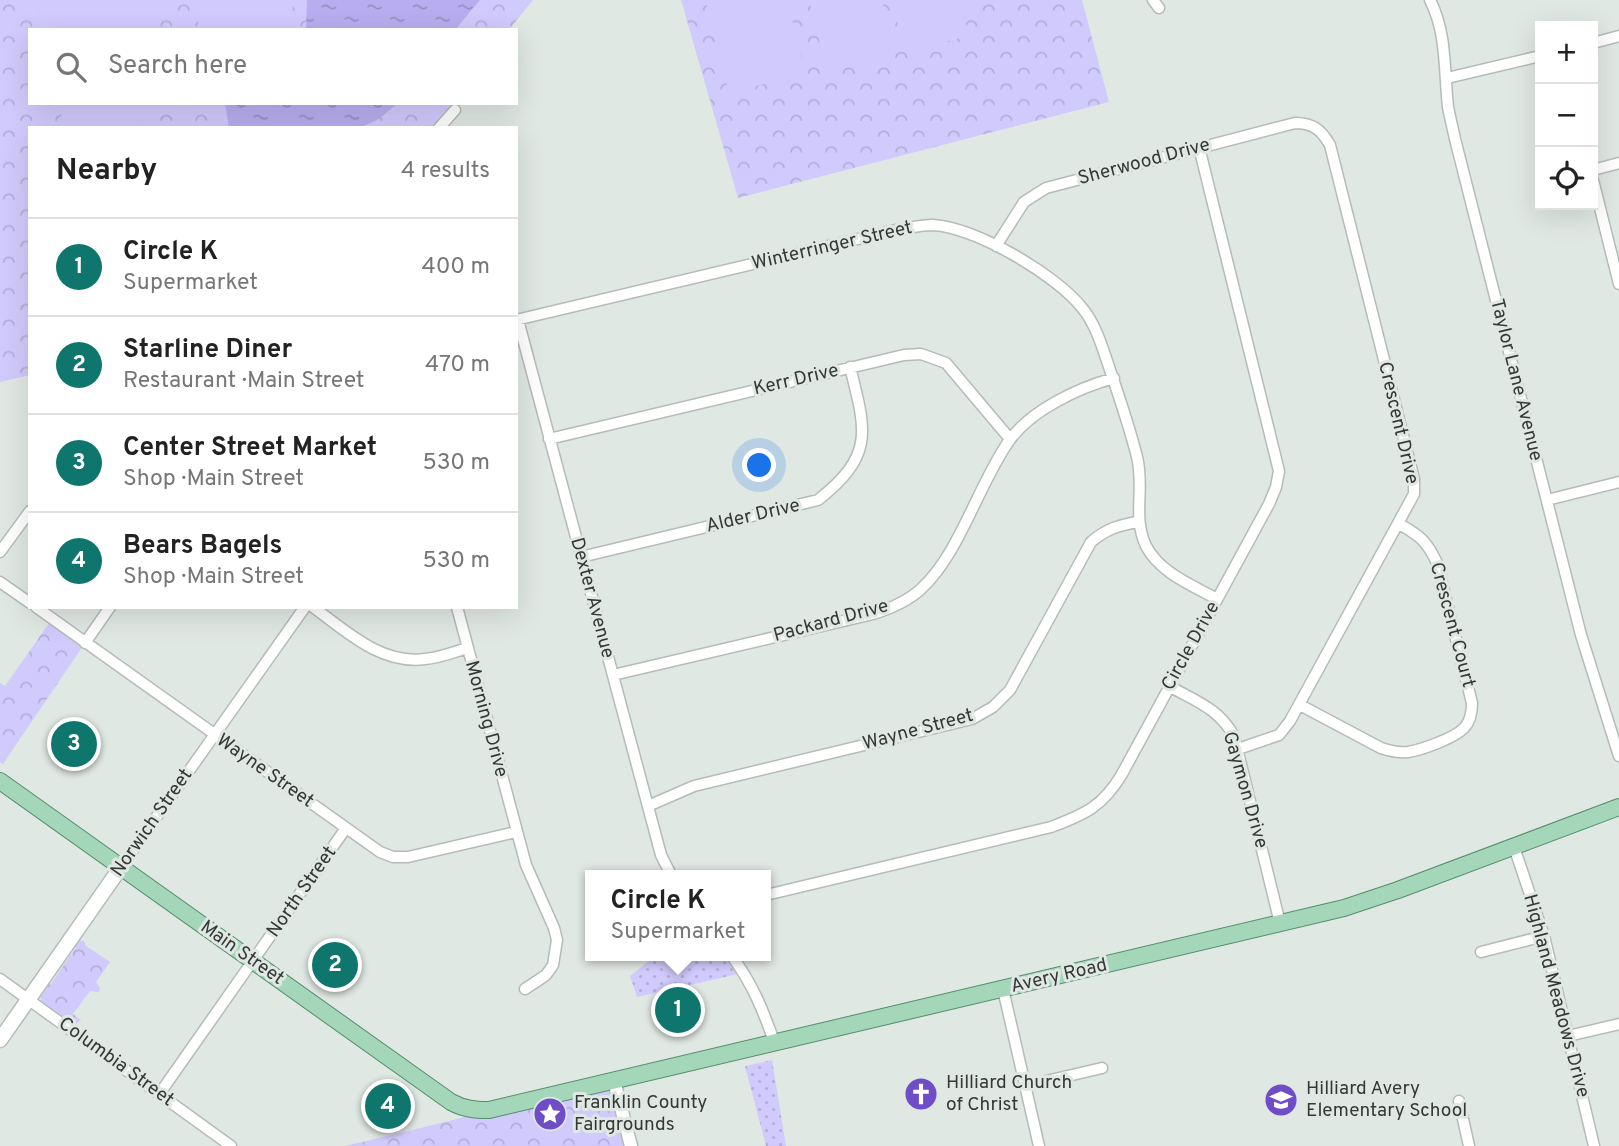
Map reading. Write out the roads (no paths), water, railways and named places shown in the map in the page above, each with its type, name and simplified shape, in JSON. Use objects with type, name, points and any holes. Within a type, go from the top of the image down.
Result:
[{"type":"main road","name":"Main Street","points":[[0,781],[451,1102],[468,1109],[489,1110]]},
{"type":"main road","name":"Avery Road","points":[[489,1110],[775,1044],[1375,898],[1619,807]]},
{"type":"main road","name":"Norwich Street","points":[[0,1040],[121,867]]},
{"type":"street","name":"Taylor Lane Avenue","points":[[1430,0],[1439,25],[1447,78],[1448,107],[1455,139],[1581,635],[1619,757]]},
{"type":"street","points":[[1598,42],[1619,36]]},
{"type":"street","points":[[1447,78],[1535,57]]},
{"type":"street","points":[[441,126],[455,110]]},
{"type":"street","name":"Sherwood Drive","points":[[996,246],[1024,202],[1046,188],[1295,123],[1306,123],[1317,128]]},
{"type":"street","name":"Crescent Drive","points":[[1238,749],[1279,735],[1300,705],[1414,494],[1414,479],[1330,145],[1317,128]]},
{"type":"street","name":"Circle Drive","points":[[771,894],[1051,827],[1084,814],[1111,792],[1269,504],[1279,471],[1199,147]]},
{"type":"street","points":[[1598,169],[1619,163]]},
{"type":"street","points":[[1598,200],[1619,284]]},
{"type":"street","name":"Winterringer Street","points":[[518,320],[896,230],[932,225],[965,231],[996,246],[1053,281],[1083,308],[1098,335],[1114,378],[1138,460],[1141,497],[1138,522],[1152,554],[1170,574],[1217,600]]},
{"type":"street","name":"Dexter Avenue","points":[[518,324],[661,855],[668,870]]},
{"type":"street","name":"Kerr Drive","points":[[550,439],[850,367],[921,354],[946,363],[1010,439]]},
{"type":"street","name":"Alder Drive","points":[[581,557],[818,500],[843,481],[860,454],[863,421],[850,367]]},
{"type":"street","name":"Packard Drive","points":[[613,676],[887,610],[920,590],[944,560],[1010,439],[1044,408],[1095,383],[1114,378]]},
{"type":"street","points":[[1547,500],[1619,482]]},
{"type":"street","points":[[0,552],[28,514]]},
{"type":"street","name":"Wayne Street","points":[[648,806],[694,786],[972,719],[993,708],[1010,690],[1091,542],[1103,531],[1138,522]]},
{"type":"street","name":"Crescent Court","points":[[1300,705],[1381,748],[1395,752],[1409,752],[1454,736],[1465,728],[1471,716],[1472,703],[1437,563],[1430,546],[1417,533],[1399,524]]},
{"type":"street","points":[[0,582],[28,602]]},
{"type":"street","name":"Wayne Street","points":[[39,609],[380,852],[393,857],[408,857],[516,832]]},
{"type":"street","points":[[85,643],[109,609]]},
{"type":"street","name":"Norwich Street","points":[[121,867],[304,609]]},
{"type":"street","points":[[316,609],[381,653],[410,660],[426,659],[467,648]]},
{"type":"street","name":"Morning Drive","points":[[457,609],[516,832],[526,865],[557,940],[556,953],[546,975],[525,989]]},
{"type":"street","name":"Gaymon Drive","points":[[1169,686],[1211,709],[1225,720],[1234,736],[1280,923]]},
{"type":"street","name":"North Street","points":[[160,1093],[346,828]]},
{"type":"street","name":"Highland Meadows Drive","points":[[1514,847],[1544,936],[1594,1146]]},
{"type":"street","points":[[1482,952],[1544,936]]},
{"type":"street","points":[[736,961],[751,982],[775,1044]]},
{"type":"street","name":"Columbia Street","points":[[0,979],[231,1146]]},
{"type":"street","points":[[1003,989],[1039,1146]]},
{"type":"street","points":[[1568,1036],[1619,1024]]},
{"type":"street","points":[[1025,1086],[1102,1068]]},
{"type":"street","points":[[614,1081],[631,1146]]},
{"type":"street","points":[[1459,1101],[1469,1146]]},
{"type":"water","points":[[307,0],[480,0],[457,28],[306,28]]},
{"type":"water","points":[[225,105],[396,105],[379,119],[363,126],[229,126]]},
{"type":"place","name":"Center Street Market","points":[[74,744]]},
{"type":"place","name":"Starline Diner","points":[[335,965]]},
{"type":"place","name":"Circle K","points":[[678,1010]]},
{"type":"place","name":"Hilliard Church of Christ","points":[[921,1094]]},
{"type":"place","name":"Hilliard Avery Elementary School","points":[[1281,1100]]},
{"type":"place","name":"Bears Bagels","points":[[388,1106]]},
{"type":"place","name":"Franklin County Fairgrounds","points":[[550,1114]]}]
